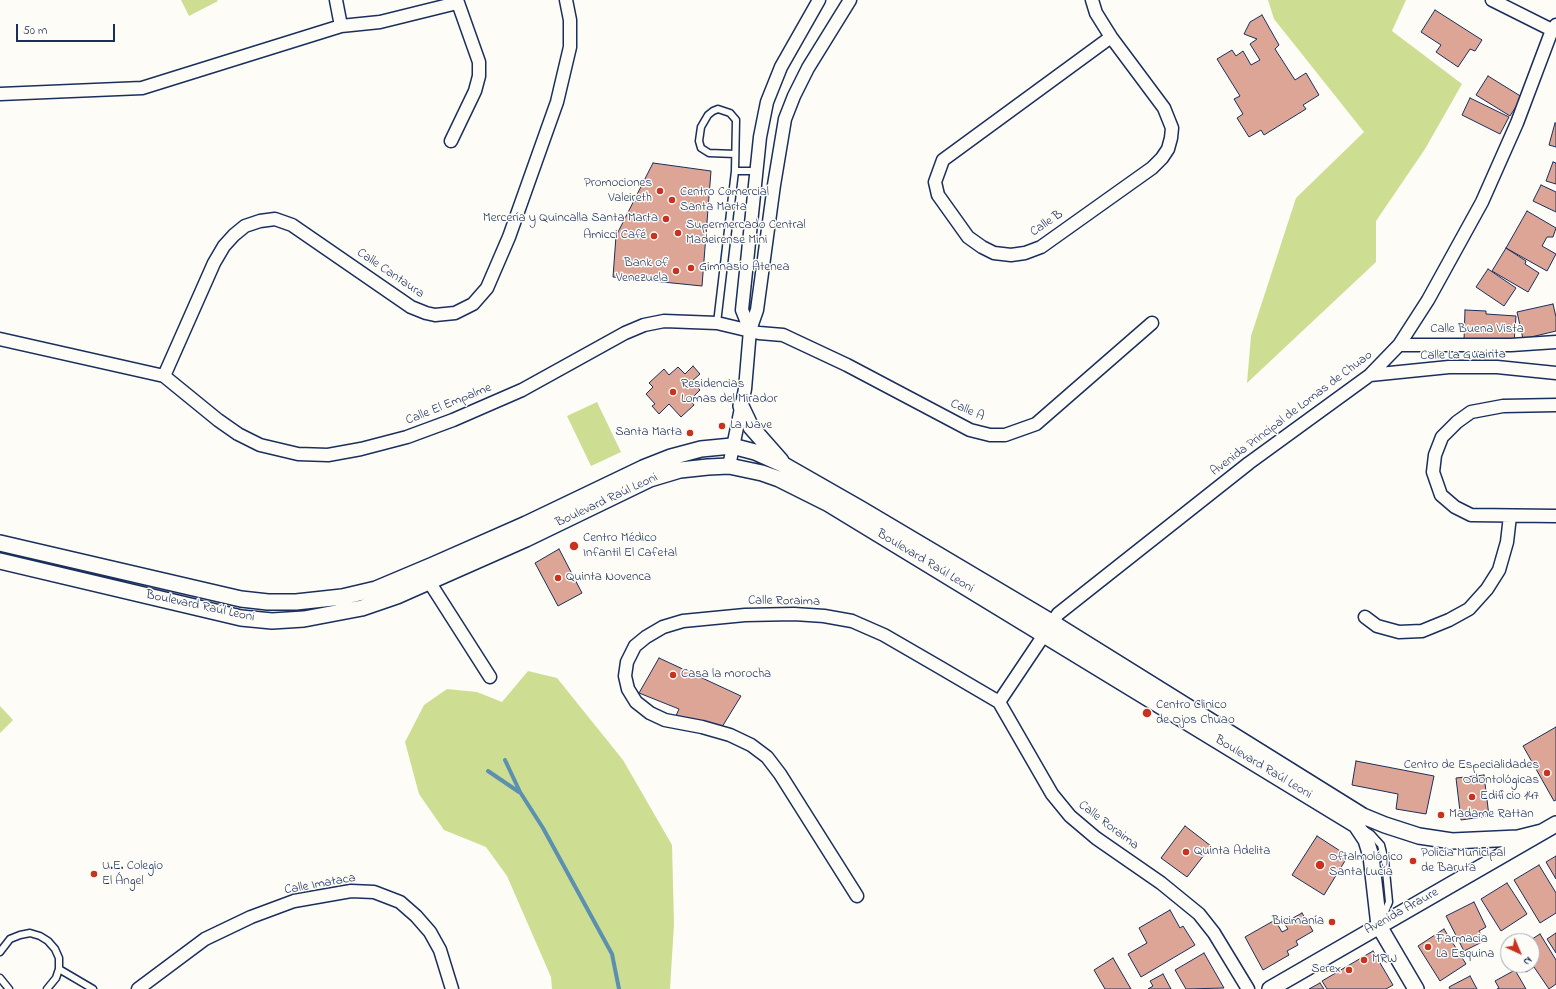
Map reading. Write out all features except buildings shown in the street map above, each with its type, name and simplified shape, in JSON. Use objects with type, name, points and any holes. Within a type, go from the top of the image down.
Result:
[{"type":"street","points":[[336,0],[341,26]]},
{"type":"street","name":"Calle Cantaura","points":[[164,376],[214,263],[224,246],[245,226],[260,221],[275,219],[292,225],[411,307],[426,313],[435,315],[455,313],[473,304],[487,288],[509,237],[558,102],[570,46],[570,20],[566,0]]},
{"type":"street","points":[[750,330],[742,310],[760,137],[767,102],[781,67],[820,0]]},
{"type":"street","points":[[729,466],[750,352],[750,330],[757,310],[774,185],[785,119],[794,96],[808,68],[850,0]]},
{"type":"street","name":"Calle B","points":[[1092,0],[1096,13],[1111,37],[1164,108],[1172,128],[1168,149],[1162,158],[1152,168],[1041,247],[1011,256],[994,253],[982,247],[968,237],[938,195],[935,182],[943,160],[1111,37]]},
{"type":"street","points":[[1492,0],[1554,28]]},
{"type":"street","points":[[0,94],[142,88],[341,26],[380,22],[457,1],[479,62],[480,76],[451,141]]},
{"type":"street","name":"Avenida Principal de Lomas de Chuao","points":[[999,702],[1058,614],[1249,463],[1370,375],[1399,345],[1428,300],[1482,202],[1517,123],[1554,28]]},
{"type":"street","name":"Calle El Empalme","points":[[164,376],[218,420],[238,434],[260,445],[298,454],[328,455],[361,449],[399,439],[453,420],[522,390],[625,333],[644,325],[664,321],[717,323],[750,330]]},
{"type":"street","name":"Calle A","points":[[750,330],[783,335],[847,365],[970,430],[990,435],[1005,436],[1036,424],[1152,323]]},
{"type":"street","points":[[0,339],[164,376]]},
{"type":"street","name":"Calle Buena Vista","points":[[1399,345],[1511,345],[1556,342]]},
{"type":"street","name":"Calle La Guairita","points":[[1370,375],[1449,368],[1497,367],[1556,373]]},
{"type":"street","points":[[741,406],[751,427],[784,465]]},
{"type":"street","points":[[1556,406],[1503,406],[1472,412],[1457,422],[1442,437],[1435,455],[1433,472],[1442,494],[1455,507],[1471,515],[1556,516]]},
{"type":"street","name":"Boulevard Raúl Leoni","points":[[0,543],[241,599],[268,602],[296,602],[342,597],[376,589],[433,565],[657,462],[701,449],[732,446],[755,452],[784,465],[1049,629],[1356,825],[1366,840],[1371,856],[1379,926]]},
{"type":"street","name":"Boulevard Raúl Leoni","points":[[0,561],[241,618],[272,621],[304,619],[354,610],[397,596],[430,583],[526,539],[650,479],[680,470],[729,466],[779,479],[813,494],[1049,629],[1342,804],[1385,825],[1435,839],[1482,841],[1518,838],[1542,832]]},
{"type":"street","points":[[1365,617],[1377,626],[1399,632],[1422,631],[1450,620],[1469,609],[1488,589],[1499,570],[1507,542],[1510,516]]},
{"type":"street","points":[[430,583],[490,677]]},
{"type":"street","name":"Calle Roraima","points":[[857,896],[780,774],[767,757],[751,745],[730,735],[702,727],[665,720],[650,713],[636,702],[628,689],[625,676],[627,662],[635,646],[663,627],[683,621],[745,615],[794,614],[824,616],[852,621],[884,635],[999,702],[1052,794],[1070,816],[1096,838],[1161,883],[1199,914],[1214,933],[1248,989]]},
{"type":"street","name":"Avenida Araure","points":[[1270,989],[1556,824]]},
{"type":"street","name":"Calle Imataca","points":[[138,989],[155,984],[206,939],[251,917],[294,901],[351,891],[374,892],[400,902],[416,916],[430,932],[440,950],[452,989]]},
{"type":"street","points":[[1379,926],[1416,989]]},
{"type":"lane","points":[[717,323],[735,171],[736,120],[730,113],[718,109],[713,111],[708,115],[701,127],[699,141],[701,148],[709,153],[735,154]]},
{"type":"lane","points":[[735,171],[757,171]]},
{"type":"lane","points":[[1,947],[10,939],[30,933],[40,936],[48,941],[55,949],[59,958],[59,968],[56,978],[47,989]]},
{"type":"lane","points":[[59,968],[94,989]]},
{"type":"lane","points":[[0,978],[9,989]]},
{"type":"green space","points":[[181,0],[217,0],[218,1],[189,16]]},
{"type":"green space","points":[[1268,0],[1406,0],[1392,31],[1462,84],[1425,149],[1376,221],[1376,262],[1247,383],[1251,336],[1296,198],[1364,132],[1274,19]]},
{"type":"green space","points":[[597,402],[621,452],[591,466],[567,416]]},
{"type":"green space","points":[[528,671],[557,678],[623,760],[672,845],[674,924],[670,989],[552,989],[551,977],[507,876],[486,847],[444,830],[419,794],[405,742],[424,705],[447,689],[477,692],[502,702]]},
{"type":"green space","points":[[0,706],[13,720],[0,733]]},
{"type":"waterway","points":[[505,760],[520,792],[543,828],[612,954],[619,989]]},
{"type":"waterway","points":[[488,771],[519,792]]},
{"type":"place","name":"Promociones Valeireth","points":[[660,191]]},
{"type":"place","name":"Centro Comercial Santa Marta","points":[[672,200]]},
{"type":"place","name":"Mercería y Quincalla Santa Marta","points":[[666,219]]},
{"type":"place","name":"Supermercado Central Madeirense Mini","points":[[678,233]]},
{"type":"place","name":"Amicci Café","points":[[654,236]]},
{"type":"place","name":"Gimnasio Atenea","points":[[691,268]]},
{"type":"place","name":"Bank of Venezuela","points":[[676,271]]},
{"type":"place","name":"Residencias Lomas del Mirador","points":[[673,392]]},
{"type":"place","name":"La Nave","points":[[722,426]]},
{"type":"place","name":"Santa Marta","points":[[690,433]]},
{"type":"place","name":"Centro Médico Infantil El Cafetal","points":[[574,546]]},
{"type":"place","name":"Quinta Novenca","points":[[558,578]]},
{"type":"place","name":"Casa la morocha","points":[[673,675]]},
{"type":"place","name":"Centro Clinico de Ojos Chuao","points":[[1147,713]]},
{"type":"place","name":"Centro de Especialidades Odontológicas","points":[[1547,773]]},
{"type":"place","name":"Edificio 147","points":[[1472,797]]},
{"type":"place","name":"Madame Rattan","points":[[1441,815]]},
{"type":"place","name":"Quinta Adelita","points":[[1186,852]]},
{"type":"place","name":"Policía Municipal de Baruta","points":[[1413,861]]},
{"type":"place","name":"Oftalmológico Santa Lucía","points":[[1320,865]]},
{"type":"place","name":"U.E. Colegio El Ángel","points":[[94,874]]},
{"type":"place","name":"Bicimanía","points":[[1332,922]]},
{"type":"place","name":"Farmacia La Esquina","points":[[1428,947]]},
{"type":"place","name":"MRW","points":[[1364,960]]},
{"type":"place","name":"Serex","points":[[1349,970]]}]
